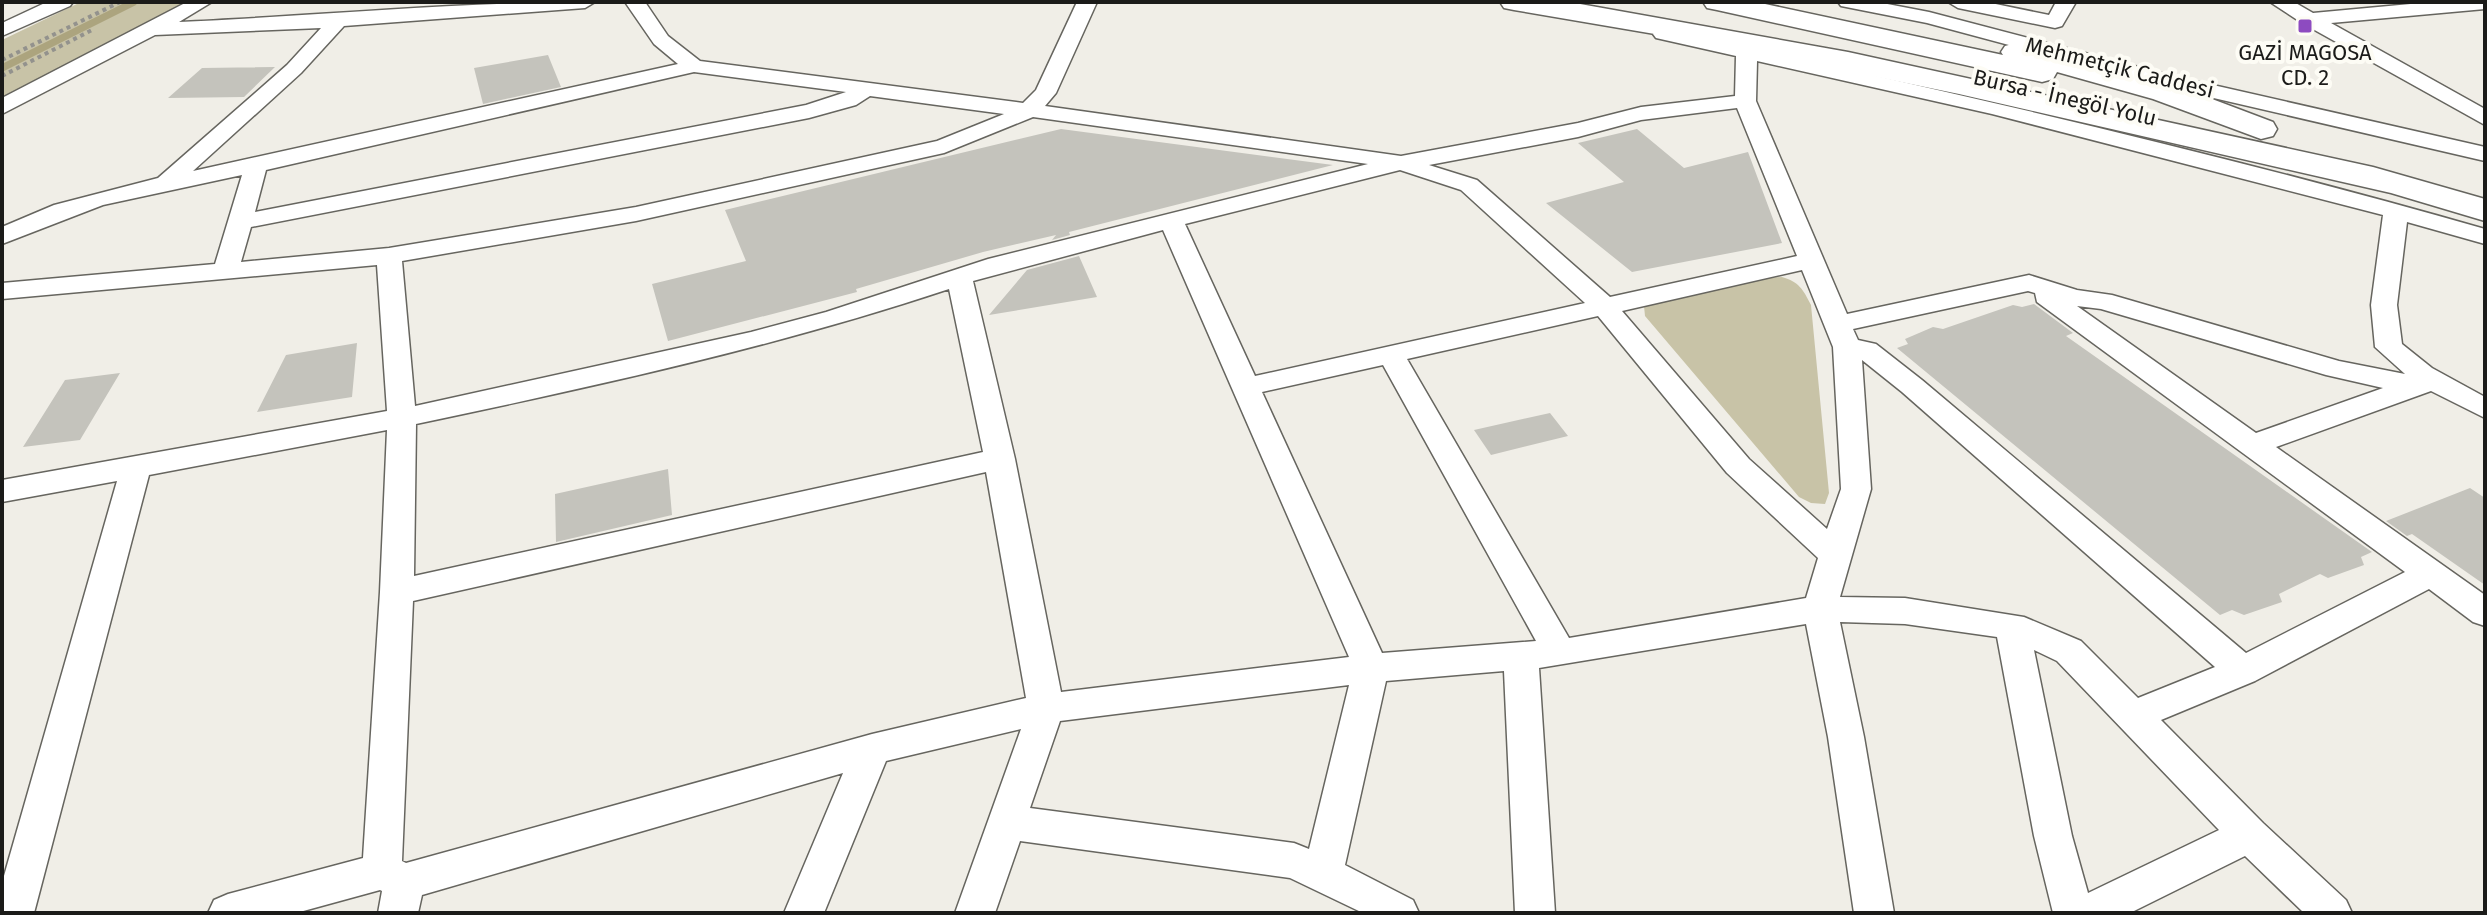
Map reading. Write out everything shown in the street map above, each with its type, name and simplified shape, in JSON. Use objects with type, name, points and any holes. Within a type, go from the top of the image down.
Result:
[{"type":"highway","points":[[1514,2],[1648,21],[1771,46],[2398,198]]},
{"type":"highway","name":"Bursa - İnegöl Yolu","points":[[1639,2],[1857,47],[2104,106],[2265,146],[2398,198],[2485,210]]},
{"type":"highway","name":"Bursa - İnegöl Yolu","points":[[1717,2],[2119,91],[2485,190]]},
{"type":"highway","points":[[1800,2],[1990,45],[2164,92],[2261,129]]},
{"type":"street","points":[[2,30],[63,2]]},
{"type":"street","points":[[2,107],[202,2]]},
{"type":"street","points":[[151,29],[338,21],[585,2]]},
{"type":"street","points":[[635,2],[661,40],[694,66]]},
{"type":"street","points":[[2,291],[227,268],[389,256],[636,214],[944,146],[1027,112],[1045,93],[1087,2]]},
{"type":"street","points":[[1496,2],[1746,51],[2398,198],[2485,237]]},
{"type":"street","name":"Mehmetçik Caddesi","points":[[1848,2],[1929,18],[2109,66],[2485,154]]},
{"type":"street","points":[[1911,2],[1929,18]]},
{"type":"street","points":[[1958,2],[2055,22],[2109,66]]},
{"type":"street","points":[[2055,22],[2066,2]]},
{"type":"street","points":[[2280,2],[2485,118]]},
{"type":"street","points":[[2309,19],[2485,3]]},
{"type":"street","points":[[165,183],[284,79],[338,21]]},
{"type":"street","points":[[1746,51],[1748,79],[1745,101],[1843,336],[1856,489],[1820,609],[1846,737],[1874,913]]},
{"type":"street","points":[[2,237],[34,220],[165,183],[256,166],[694,66],[1291,145],[1401,163],[1469,185],[1534,240],[1605,307],[1738,466],[1835,555]]},
{"type":"street","points":[[240,222],[809,111],[837,104],[864,90]]},
{"type":"street","points":[[2,491],[402,418],[753,340],[835,318],[997,264],[1401,163],[1578,130],[1641,114],[1745,101]]},
{"type":"street","points":[[227,268],[256,166]]},
{"type":"street","points":[[2398,198],[2384,305],[2389,347],[2425,383]]},
{"type":"street","points":[[2,215],[34,220]]},
{"type":"street","points":[[1172,222],[1371,668],[1323,875]]},
{"type":"street","points":[[389,256],[402,418],[397,592],[395,889]]},
{"type":"street","points":[[1244,387],[1812,260]]},
{"type":"street","points":[[959,276],[1000,459],[1046,708],[975,913]]},
{"type":"street","points":[[1843,336],[2029,283],[2074,298],[2103,301],[2336,369],[2425,383],[2485,409]]},
{"type":"street","points":[[2029,283],[2485,613]]},
{"type":"street","points":[[1843,336],[1912,386],[2243,671]]},
{"type":"street","points":[[1391,355],[1560,653]]},
{"type":"street","points":[[2252,445],[2425,383]]},
{"type":"street","points":[[397,592],[1000,459]]},
{"type":"street","points":[[14,913],[135,469]]},
{"type":"street","points":[[2133,716],[2243,671],[2430,574]]},
{"type":"street","points":[[228,913],[395,889],[872,749],[1046,708],[1371,668],[1560,653],[1820,609],[1905,611],[2012,626],[2069,651],[2249,835],[2332,913]]},
{"type":"street","points":[[2012,626],[2053,836],[2073,913]]},
{"type":"street","points":[[1521,656],[1535,913]]},
{"type":"street","points":[[804,913],[872,749]]},
{"type":"street","points":[[1006,822],[1294,861],[1381,908]]},
{"type":"street","points":[[2089,913],[2249,835]]},
{"type":"path","points":[[2,60],[120,2]]},
{"type":"path","points":[[2,76],[95,29]]},
{"type":"shaded area","points":[[81,2],[192,2],[2,100],[2,40]]},
{"type":"shaded area","points":[[1782,277],[1800,287],[1811,305],[1829,493],[1825,504],[1811,503],[1799,497],[1645,316],[1644,306],[1765,278]]},
{"type":"building","points":[[548,55],[561,87],[483,104],[474,68]]},
{"type":"building","points":[[275,67],[244,97],[168,98],[202,68]]},
{"type":"building","points":[[1061,129],[1333,165],[1069,232],[1070,235],[1052,240],[1056,235],[983,252],[856,289],[857,292],[668,341],[652,284],[746,261],[725,210]]},
{"type":"building","points":[[1637,129],[1684,168],[1748,152],[1782,243],[1632,272],[1546,203],[1624,182],[1578,143]]},
{"type":"building","points":[[1079,256],[1097,297],[989,315],[1027,270]]},
{"type":"building","points":[[2034,304],[2073,333],[2066,336],[2372,552],[2361,557],[2364,565],[2328,578],[2320,574],[2279,594],[2282,602],[2244,615],[2232,610],[2220,615],[1897,348],[1908,344],[1905,339],[1933,327],[1943,329],[2013,305],[2022,307]]},
{"type":"building","points":[[357,343],[352,397],[257,412],[286,355]]},
{"type":"building","points":[[120,373],[80,440],[23,447],[65,380]]},
{"type":"building","points":[[1550,413],[1568,436],[1491,455],[1474,430]]},
{"type":"building","points":[[668,469],[672,515],[556,542],[555,494]]},
{"type":"building","points":[[2470,488],[2485,498],[2485,585],[2412,534],[2407,536],[2386,521]]},
{"type":"waterway","points":[[2,68],[134,2]]},
{"type":"place","name":"GAZİ MAGOSA CD. 2","points":[[2305,26]]}]
